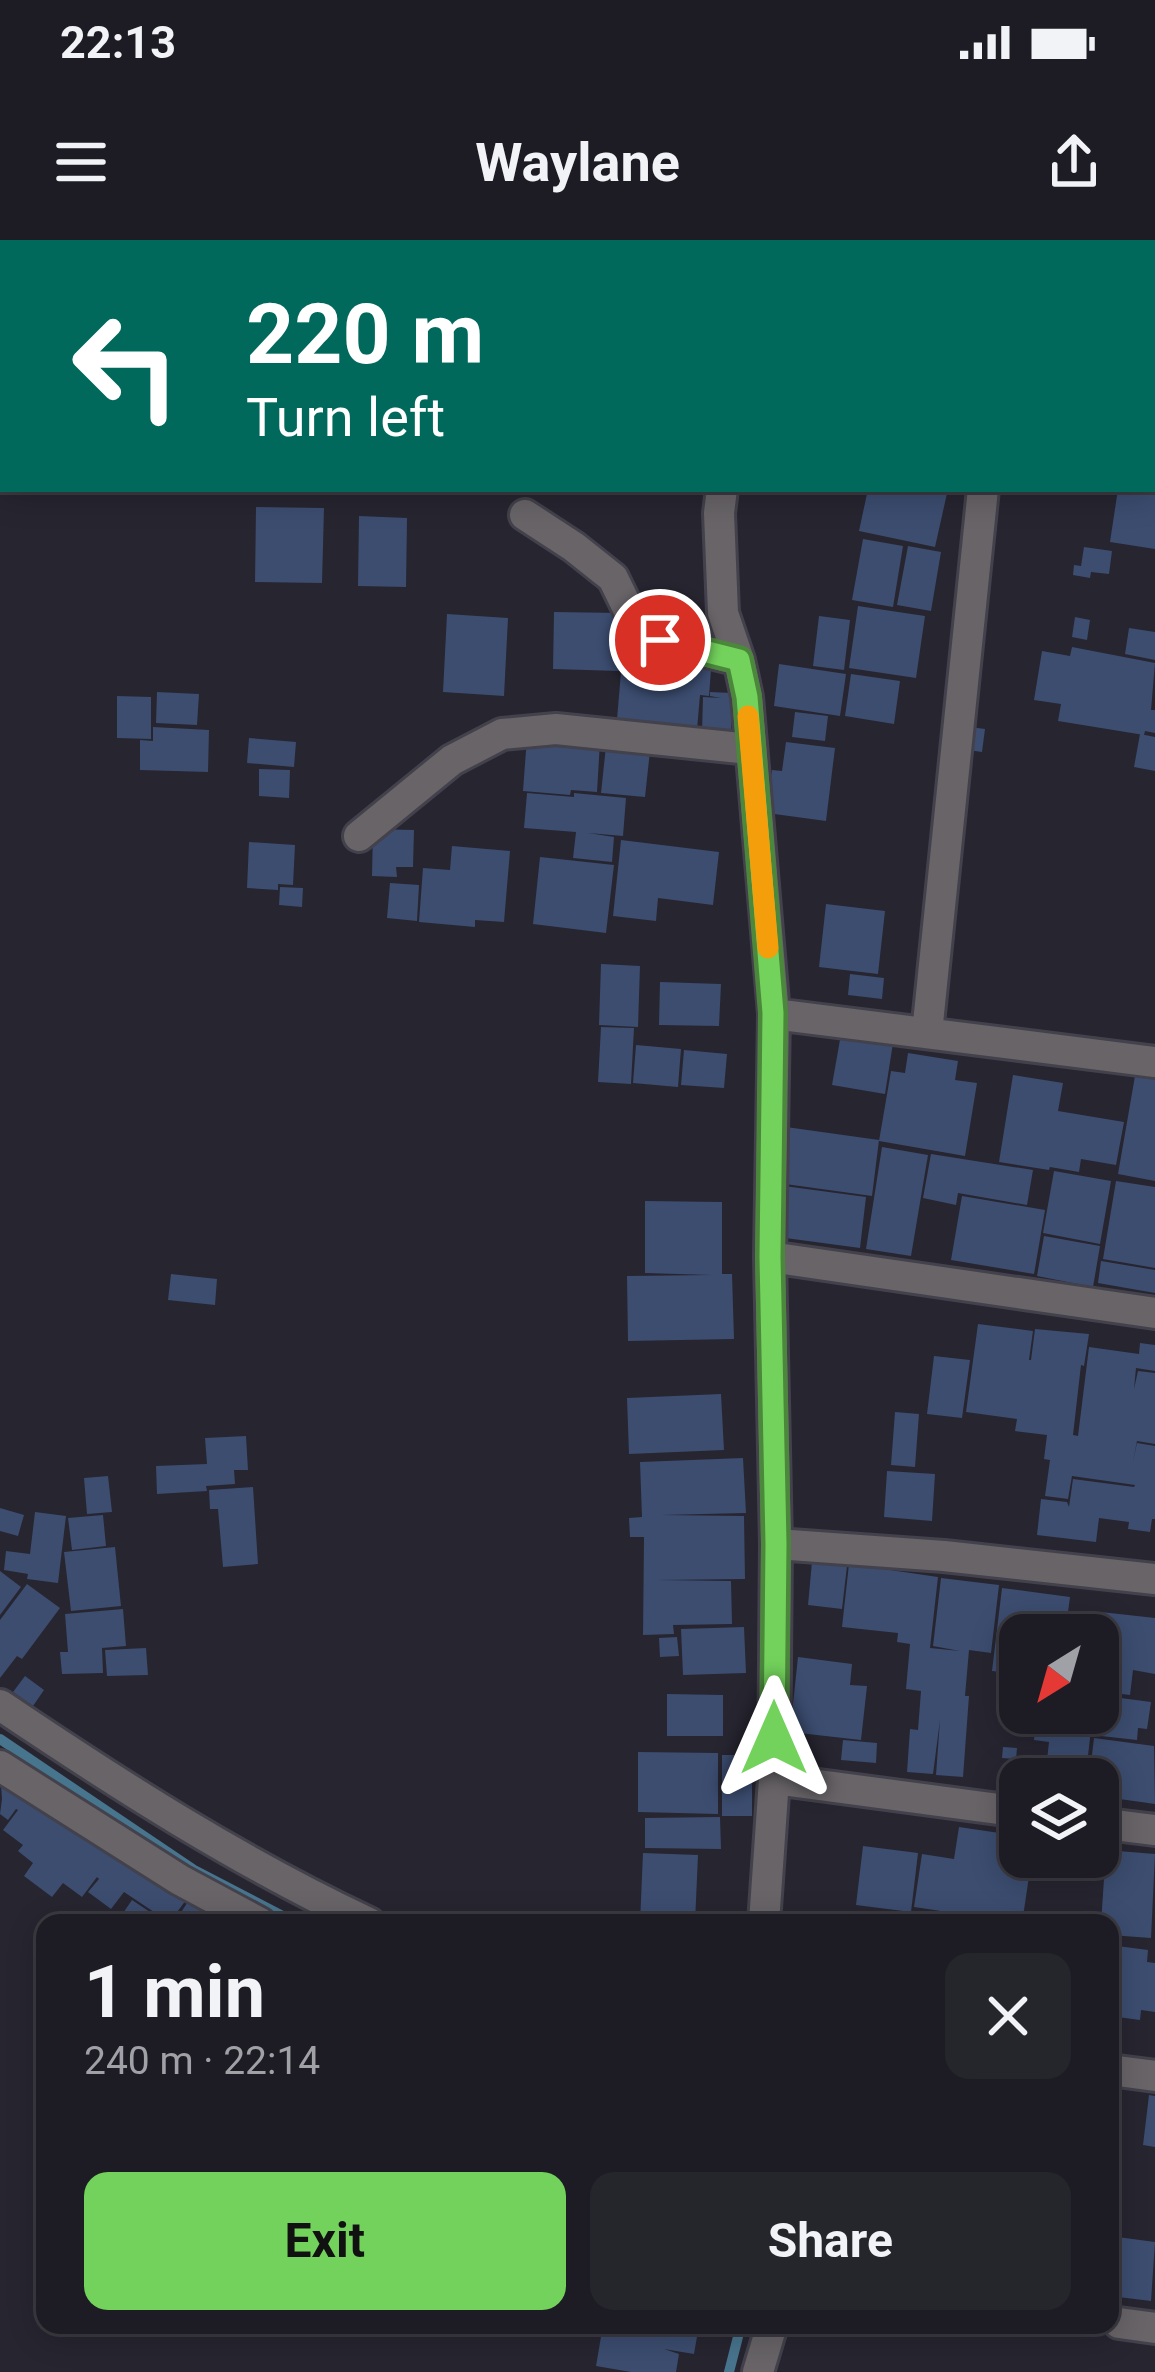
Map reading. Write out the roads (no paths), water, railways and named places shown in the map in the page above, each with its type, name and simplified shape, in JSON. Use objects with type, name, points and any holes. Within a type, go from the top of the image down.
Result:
[{"type":"street","points":[[722,492],[723,613],[757,694],[750,749],[773,1013],[770,1257],[776,1544],[773,1779],[765,1914]]},
{"type":"street","points":[[927,1033],[982,492]]},
{"type":"street","points":[[525,515],[613,578],[630,613],[660,640],[739,660]]},
{"type":"street","points":[[359,836],[452,760],[502,734],[556,729],[750,749]]},
{"type":"street","points":[[773,1013],[1155,1062]]},
{"type":"street","points":[[770,1257],[1155,1312]]},
{"type":"street","points":[[776,1544],[944,1556],[1155,1580]]},
{"type":"street","points":[[0,1705],[157,1808],[350,1914]]},
{"type":"street","points":[[0,1766],[180,1880],[243,1914]]},
{"type":"street","points":[[773,1779],[999,1809]]},
{"type":"street","points":[[1119,1826],[1155,1830]]},
{"type":"street","points":[[1119,2071],[1155,2076]]},
{"type":"street","points":[[1119,2324],[1155,2328]]},
{"type":"street","points":[[758,2372],[769,2334]]},
{"type":"waterway","points":[[0,1739],[194,1870],[279,1914]]},
{"type":"waterway","points":[[729,2372],[739,2334]]}]
